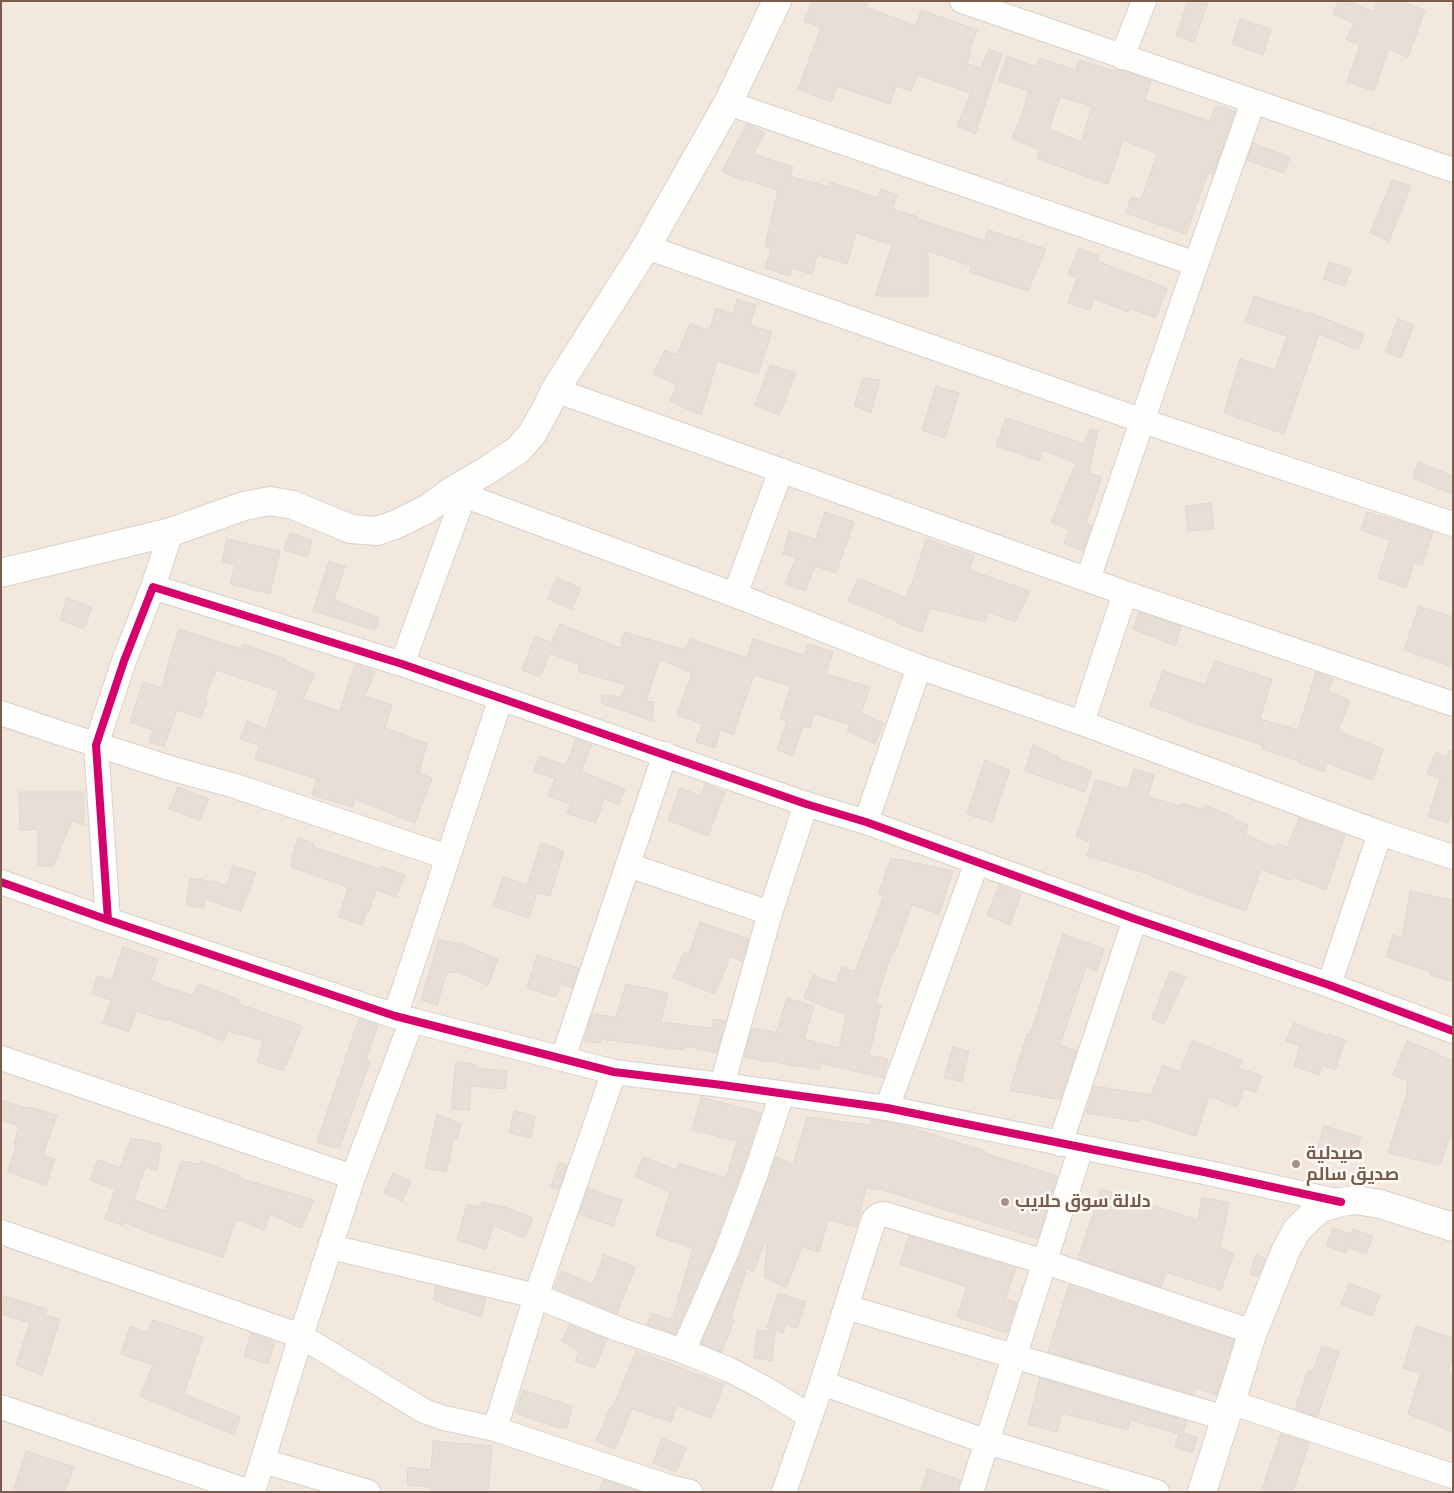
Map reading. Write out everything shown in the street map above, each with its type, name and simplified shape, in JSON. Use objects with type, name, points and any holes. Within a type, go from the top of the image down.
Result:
[{"type":"street","points":[[1,573],[172,532],[244,506],[270,501],[293,505],[351,529],[377,531],[397,524],[458,493],[486,471],[518,450],[532,434],[548,407],[555,390],[646,247],[728,103],[777,1]]},
{"type":"street","points":[[962,1],[1453,170]]},
{"type":"street","points":[[1122,57],[1144,1]]},
{"type":"street","points":[[1088,578],[1253,102]]},
{"type":"street","points":[[728,103],[1196,264]]},
{"type":"street","points":[[646,247],[1143,421],[1453,524]]},
{"type":"street","points":[[555,390],[1088,578],[1125,593],[1453,704]]},
{"type":"street","points":[[735,595],[781,470]]},
{"type":"street","points":[[458,493],[735,595],[919,667],[1082,722],[1380,833],[1453,857]]},
{"type":"street","points":[[402,664],[458,493]]},
{"type":"street","points":[[108,920],[96,744],[124,661],[172,532]]},
{"type":"street","points":[[153,587],[402,664],[806,804],[866,822],[1135,919],[1329,985],[1453,1031]]},
{"type":"street","points":[[1082,722],[1125,593]]},
{"type":"street","points":[[866,822],[919,667]]},
{"type":"street","points":[[1,1407],[252,1492],[403,1018],[447,857],[501,698]]},
{"type":"street","points":[[1,713],[172,769],[232,785],[447,857]]},
{"type":"street","points":[[562,1058],[665,754]]},
{"type":"street","points":[[722,1085],[770,914],[806,804]]},
{"type":"street","points":[[1329,985],[1380,833]]},
{"type":"street","points":[[887,1108],[977,862]]},
{"type":"street","points":[[628,866],[770,914]]},
{"type":"street","points":[[1,882],[108,920],[403,1018],[614,1072],[887,1108],[1341,1202]]},
{"type":"street","points":[[971,1492],[1044,1262],[1071,1146],[1135,919]]},
{"type":"street","points":[[1,1058],[353,1177]]},
{"type":"street","points":[[495,1429],[536,1296],[614,1072]]},
{"type":"street","points":[[683,1351],[726,1253],[756,1173],[782,1094]]},
{"type":"street","points":[[1202,1492],[1253,1332],[1286,1250],[1297,1230],[1321,1208],[1356,1200],[1380,1204],[1453,1227]]},
{"type":"street","points":[[784,1492],[822,1383],[874,1219],[879,1215],[884,1214],[1044,1262],[1253,1332]]},
{"type":"street","points":[[1,1232],[301,1336],[424,1411],[444,1418],[495,1429],[675,1490]]},
{"type":"street","points":[[331,1247],[536,1296],[618,1329],[683,1351],[730,1370],[766,1389],[809,1416]]},
{"type":"street","points":[[846,1307],[1014,1356],[1228,1410],[1453,1476]]},
{"type":"street","points":[[822,1383],[987,1442],[1157,1492]]},
{"type":"street","points":[[263,1461],[368,1492]]},
{"type":"shaded area","points":[[1,1],[1453,1],[1453,1492],[1,1492]]},
{"type":"building","points":[[812,1],[867,1],[866,7],[916,26],[921,10],[977,30],[967,64],[981,68],[989,49],[1002,54],[975,134],[957,126],[971,93],[917,75],[911,91],[896,86],[890,104],[837,86],[831,102],[798,89],[821,28],[804,21]]},
{"type":"building","points":[[1188,1],[1208,1],[1194,42],[1176,36]]},
{"type":"building","points":[[1338,1],[1349,1],[1374,12],[1377,1],[1398,1],[1425,10],[1408,57],[1389,49],[1374,91],[1347,82],[1360,45],[1346,39],[1354,23],[1333,14]]},
{"type":"building","points":[[1240,19],[1271,29],[1263,55],[1232,44]]},
{"type":"building","points":[[1007,56],[1037,67],[1039,58],[1076,70],[1079,60],[1114,71],[1115,69],[1121,70],[1151,81],[1145,100],[1210,121],[1216,105],[1235,111],[1213,175],[1208,173],[1186,234],[1126,213],[1131,197],[1141,200],[1157,154],[1123,140],[1108,184],[1037,158],[1040,150],[1012,138],[1029,91],[998,81]],"holes":[[[1060,97],[1092,106],[1081,142],[1049,129]]]},
{"type":"building","points":[[747,124],[765,133],[753,154],[793,167],[790,176],[829,187],[830,182],[878,198],[881,189],[897,195],[892,209],[918,217],[918,219],[985,241],[988,230],[1046,249],[1028,291],[969,272],[971,266],[928,251],[928,296],[875,296],[892,245],[856,233],[847,264],[817,255],[812,274],[792,268],[790,276],[765,268],[771,249],[765,246],[778,190],[744,179],[743,181],[722,171]]},
{"type":"building","points":[[1253,143],[1290,157],[1284,173],[1247,160]]},
{"type":"building","points":[[1392,180],[1411,186],[1389,241],[1370,233]]},
{"type":"building","points":[[1079,248],[1099,256],[1097,261],[1167,288],[1156,318],[1130,308],[1128,312],[1094,299],[1090,310],[1068,303],[1077,278],[1068,274]]},
{"type":"building","points":[[1329,262],[1351,269],[1345,286],[1323,279]]},
{"type":"building","points":[[1254,296],[1311,313],[1364,334],[1358,350],[1319,334],[1284,434],[1224,413],[1240,359],[1275,370],[1287,336],[1245,322]]},
{"type":"building","points":[[737,299],[756,305],[750,325],[772,332],[758,374],[717,361],[701,415],[670,401],[677,385],[653,374],[665,350],[677,355],[690,323],[709,331],[716,308],[733,314]]},
{"type":"building","points":[[1398,319],[1414,325],[1401,358],[1385,352]]},
{"type":"building","points":[[770,365],[796,373],[779,415],[755,405]]},
{"type":"building","points":[[863,378],[880,380],[871,413],[854,406]]},
{"type":"building","points":[[936,386],[959,393],[945,438],[922,430]]},
{"type":"building","points":[[1006,418],[1084,444],[1090,429],[1098,431],[1089,473],[1102,477],[1086,523],[1092,525],[1083,551],[1064,543],[1069,530],[1051,522],[1076,463],[1043,450],[1039,461],[996,446]]},
{"type":"building","points":[[1419,462],[1453,476],[1453,494],[1412,478]]},
{"type":"building","points":[[1211,503],[1214,529],[1188,531],[1185,506]]},
{"type":"building","points":[[825,512],[854,522],[836,573],[815,566],[805,591],[785,584],[796,558],[783,554],[789,531],[816,539]]},
{"type":"building","points":[[1367,512],[1433,532],[1422,566],[1414,563],[1406,588],[1378,578],[1390,540],[1361,530]]},
{"type":"building","points":[[290,533],[312,540],[307,557],[284,550]]},
{"type":"building","points":[[227,539],[280,551],[270,594],[230,584],[235,565],[222,562]]},
{"type":"building","points":[[926,539],[974,555],[969,570],[1030,591],[1015,622],[988,612],[985,622],[930,608],[922,632],[848,601],[858,578],[906,598]]},
{"type":"building","points":[[329,561],[345,566],[334,600],[379,618],[375,630],[313,611]]},
{"type":"building","points":[[557,578],[581,588],[572,609],[548,599]]},
{"type":"building","points":[[67,598],[92,607],[84,629],[60,620]]},
{"type":"building","points":[[1419,606],[1453,617],[1453,667],[1404,650]]},
{"type":"building","points":[[1139,612],[1181,626],[1175,646],[1133,629]]},
{"type":"building","points":[[560,624],[621,648],[625,632],[685,650],[690,639],[747,658],[753,639],[804,655],[808,644],[833,652],[826,674],[870,687],[861,713],[884,723],[875,744],[847,731],[851,725],[815,714],[810,728],[803,726],[793,756],[777,750],[787,721],[780,719],[791,686],[754,675],[733,735],[720,730],[715,748],[696,742],[702,724],[677,715],[692,673],[660,659],[646,701],[654,702],[652,721],[601,703],[602,695],[621,697],[626,685],[578,671],[580,665],[550,653],[540,677],[522,670],[535,636],[551,643]]},
{"type":"building","points":[[179,629],[241,649],[243,644],[286,659],[285,661],[315,674],[303,699],[340,711],[356,664],[375,672],[365,696],[392,705],[385,728],[427,743],[419,773],[432,778],[415,823],[355,799],[352,807],[312,795],[317,779],[255,759],[259,745],[240,739],[247,721],[266,729],[279,691],[216,670],[204,700],[207,701],[201,718],[177,710],[164,747],[149,742],[153,730],[130,722],[143,682],[162,688]]},
{"type":"building","points":[[1215,661],[1272,679],[1260,719],[1298,730],[1316,672],[1333,679],[1328,691],[1350,701],[1338,731],[1383,749],[1373,780],[1327,763],[1324,772],[1299,763],[1300,761],[1262,749],[1263,745],[1187,721],[1150,706],[1163,671],[1205,685]]},
{"type":"building","points":[[576,739],[592,745],[581,771],[625,789],[619,805],[604,799],[596,823],[567,813],[571,804],[548,796],[555,778],[534,772],[539,756],[566,765]]},
{"type":"building","points":[[1033,745],[1059,757],[1058,759],[1092,771],[1085,792],[1025,771]]},
{"type":"building","points":[[1449,751],[1453,752],[1453,807],[1448,823],[1428,817],[1440,779],[1427,774],[1436,752],[1447,757]]},
{"type":"building","points":[[985,760],[1010,770],[992,822],[967,814]]},
{"type":"building","points":[[1134,769],[1154,775],[1148,797],[1181,806],[1182,803],[1203,810],[1205,805],[1248,825],[1245,834],[1275,848],[1277,843],[1287,848],[1299,818],[1345,835],[1326,890],[1291,877],[1290,880],[1261,869],[1246,911],[1213,900],[1152,875],[1087,856],[1091,843],[1076,837],[1096,780],[1128,789]]},
{"type":"building","points":[[705,784],[725,792],[708,836],[668,820],[680,788],[701,796]]},
{"type":"building","points":[[178,787],[209,799],[200,820],[169,809]]},
{"type":"building","points":[[19,792],[84,792],[84,825],[72,821],[53,866],[38,866],[38,830],[20,830]]},
{"type":"building","points":[[298,838],[314,843],[313,847],[380,869],[381,866],[405,875],[396,897],[376,890],[362,925],[339,917],[348,887],[291,867]]},
{"type":"building","points":[[541,843],[564,851],[550,896],[537,893],[529,918],[493,906],[503,877],[527,885]]},
{"type":"building","points":[[891,858],[953,871],[939,914],[912,905],[894,953],[892,952],[875,1004],[881,1005],[869,1055],[888,1059],[883,1078],[821,1063],[819,1070],[744,1057],[752,1028],[776,1033],[787,998],[814,1006],[804,1039],[839,1048],[846,1015],[804,998],[813,975],[836,984],[842,967],[855,972],[884,896],[878,894]]},
{"type":"building","points":[[233,866],[256,873],[241,911],[205,899],[204,908],[186,905],[190,878],[216,882],[227,886]]},
{"type":"building","points":[[999,885],[1021,894],[1010,925],[987,915]]},
{"type":"building","points":[[1410,891],[1453,900],[1453,982],[1430,975],[1431,972],[1386,957],[1393,935],[1402,938]]},
{"type":"building","points":[[700,922],[749,939],[742,961],[730,957],[715,994],[673,978],[684,952],[689,954]]},
{"type":"building","points":[[1063,934],[1104,949],[1097,971],[1086,967],[1060,1045],[1077,1051],[1060,1100],[1010,1090],[1027,1034],[1030,1035]]},
{"type":"building","points":[[439,939],[460,945],[460,943],[498,959],[488,985],[455,971],[454,973],[447,971],[437,1005],[421,1000]]},
{"type":"building","points":[[123,947],[158,959],[151,981],[193,996],[198,984],[240,1000],[239,1004],[302,1026],[284,1071],[257,1062],[263,1041],[228,1031],[224,1041],[167,1019],[167,1021],[136,1011],[129,1032],[103,1023],[111,1000],[92,994],[97,976],[112,980]]},
{"type":"building","points":[[537,955],[579,968],[572,988],[561,983],[556,997],[527,988]]},
{"type":"building","points":[[1170,971],[1186,977],[1164,1024],[1152,1019]]},
{"type":"building","points":[[626,984],[668,993],[661,1022],[711,1028],[714,1019],[725,1021],[717,1053],[685,1046],[684,1050],[601,1039],[600,1043],[584,1041],[592,1014],[616,1017]]},
{"type":"building","points":[[359,1018],[378,1025],[366,1059],[370,1061],[340,1147],[333,1147],[317,1142]]},
{"type":"building","points":[[1294,1023],[1328,1036],[1329,1034],[1345,1040],[1335,1070],[1322,1065],[1319,1075],[1294,1066],[1300,1046],[1286,1041]]},
{"type":"building","points":[[1192,1041],[1242,1060],[1239,1068],[1262,1076],[1255,1093],[1244,1088],[1237,1107],[1209,1096],[1196,1136],[1140,1118],[1139,1122],[1086,1113],[1094,1086],[1151,1095],[1163,1065],[1180,1072]]},
{"type":"building","points":[[1407,1041],[1453,1060],[1453,1128],[1440,1165],[1388,1153],[1408,1090],[1406,1089],[1408,1081],[1393,1075]]},
{"type":"building","points":[[953,1047],[969,1051],[962,1081],[944,1078]]},
{"type":"building","points":[[456,1062],[475,1064],[475,1068],[507,1071],[505,1089],[471,1086],[469,1110],[451,1109]]},
{"type":"building","points":[[701,1097],[761,1113],[713,1248],[675,1334],[647,1324],[652,1313],[670,1320],[673,1317],[693,1248],[656,1236],[670,1192],[635,1177],[643,1157],[677,1170],[679,1163],[726,1178],[737,1141],[692,1130]]},
{"type":"building","points":[[1,1100],[57,1115],[43,1155],[55,1159],[46,1185],[8,1172],[16,1146],[14,1145],[19,1126],[1,1120]]},
{"type":"building","points":[[514,1111],[535,1116],[531,1138],[509,1133]]},
{"type":"building","points":[[437,1114],[461,1124],[457,1139],[454,1138],[446,1172],[425,1168]]},
{"type":"building","points":[[807,1117],[870,1125],[872,1120],[899,1124],[1057,1176],[1038,1239],[876,1188],[876,1190],[866,1187],[857,1227],[828,1220],[819,1252],[802,1247],[786,1288],[764,1277],[767,1245],[764,1244],[753,1272],[747,1268],[731,1318],[734,1320],[722,1352],[701,1344],[739,1258],[776,1157],[793,1165]]},
{"type":"building","points":[[1324,1126],[1361,1137],[1353,1161],[1317,1150]]},
{"type":"building","points":[[131,1138],[161,1144],[157,1170],[145,1167],[134,1200],[165,1211],[181,1161],[200,1164],[201,1161],[240,1176],[239,1178],[314,1200],[301,1228],[270,1214],[264,1230],[236,1219],[223,1257],[166,1239],[123,1222],[122,1225],[105,1219],[115,1189],[90,1180],[98,1160],[120,1168]]},
{"type":"building","points":[[559,1162],[567,1165],[559,1189],[551,1187]]},
{"type":"building","points":[[393,1173],[411,1181],[402,1201],[384,1193]]},
{"type":"building","points":[[588,1188],[622,1200],[613,1226],[579,1214]]},
{"type":"building","points":[[1101,1189],[1198,1220],[1202,1197],[1229,1203],[1220,1248],[1234,1253],[1221,1290],[1166,1272],[1161,1287],[1078,1259]]},
{"type":"building","points":[[482,1202],[508,1208],[533,1218],[524,1238],[493,1225],[486,1249],[457,1240],[467,1204],[481,1207]]},
{"type":"building","points":[[1333,1228],[1352,1234],[1353,1229],[1373,1236],[1366,1254],[1347,1247],[1346,1253],[1326,1246]]},
{"type":"building","points":[[909,1236],[1016,1268],[1005,1299],[1017,1302],[1007,1333],[957,1317],[967,1287],[900,1264]]},
{"type":"building","points":[[604,1255],[635,1267],[617,1314],[554,1288],[561,1271],[593,1284]]},
{"type":"building","points":[[1256,1255],[1266,1259],[1258,1277],[1250,1274]]},
{"type":"building","points":[[1349,1283],[1380,1295],[1372,1316],[1341,1304]]},
{"type":"building","points":[[1069,1285],[1234,1340],[1217,1395],[1196,1388],[1194,1395],[1048,1352]]},
{"type":"building","points":[[436,1286],[486,1299],[481,1317],[433,1300]]},
{"type":"building","points":[[778,1293],[806,1302],[797,1328],[786,1324],[783,1333],[767,1328]]},
{"type":"building","points":[[1,1295],[47,1309],[45,1315],[60,1319],[42,1375],[16,1365],[30,1323],[1,1314]]},
{"type":"building","points":[[153,1320],[203,1337],[184,1394],[240,1417],[234,1435],[140,1396],[153,1365],[121,1354],[130,1326],[148,1333]]},
{"type":"building","points":[[570,1325],[607,1339],[595,1368],[575,1361],[579,1351],[561,1341]]},
{"type":"building","points":[[1416,1326],[1453,1338],[1453,1357],[1448,1371],[1453,1373],[1453,1432],[1408,1414],[1421,1373],[1403,1368]]},
{"type":"building","points":[[757,1330],[775,1332],[772,1361],[754,1358]]},
{"type":"building","points":[[251,1333],[275,1342],[268,1364],[244,1356]]},
{"type":"building","points":[[1322,1346],[1339,1352],[1317,1417],[1295,1409],[1308,1370],[1313,1372]]},
{"type":"building","points":[[636,1351],[724,1384],[711,1418],[677,1405],[671,1422],[632,1409],[615,1449],[596,1441],[611,1406],[613,1407]]},
{"type":"building","points":[[1040,1378],[1187,1421],[1183,1433],[1198,1437],[1192,1453],[1175,1447],[1179,1434],[1130,1420],[1128,1430],[1062,1413],[1057,1432],[1028,1424]]},
{"type":"building","points":[[523,1390],[572,1406],[567,1428],[559,1428],[516,1413]]},
{"type":"building","points":[[1281,1434],[1309,1443],[1293,1492],[1261,1492]]},
{"type":"building","points":[[662,1438],[686,1448],[676,1472],[653,1463]]},
{"type":"building","points":[[433,1441],[492,1446],[488,1492],[430,1492],[430,1487],[407,1485],[408,1467],[431,1470]]},
{"type":"building","points":[[26,1451],[74,1467],[65,1492],[13,1492]]},
{"type":"building","points":[[928,1469],[960,1480],[958,1492],[920,1492]]},
{"type":"building","points":[[603,1480],[640,1492],[599,1492]]},
{"type":"cycle path","points":[[108,920],[96,745],[124,661],[153,587],[402,664],[806,804],[866,822],[1135,919],[1329,985],[1453,1031]]},
{"type":"cycle path","points":[[1,882],[108,920],[395,1016],[614,1072],[887,1108],[1204,1172],[1341,1202]]},
{"type":"place","name":"صيدلية صديق سالم","points":[[1296,1164]]},
{"type":"place","name":"دلالة سوق حلايب","points":[[1005,1202]]}]
